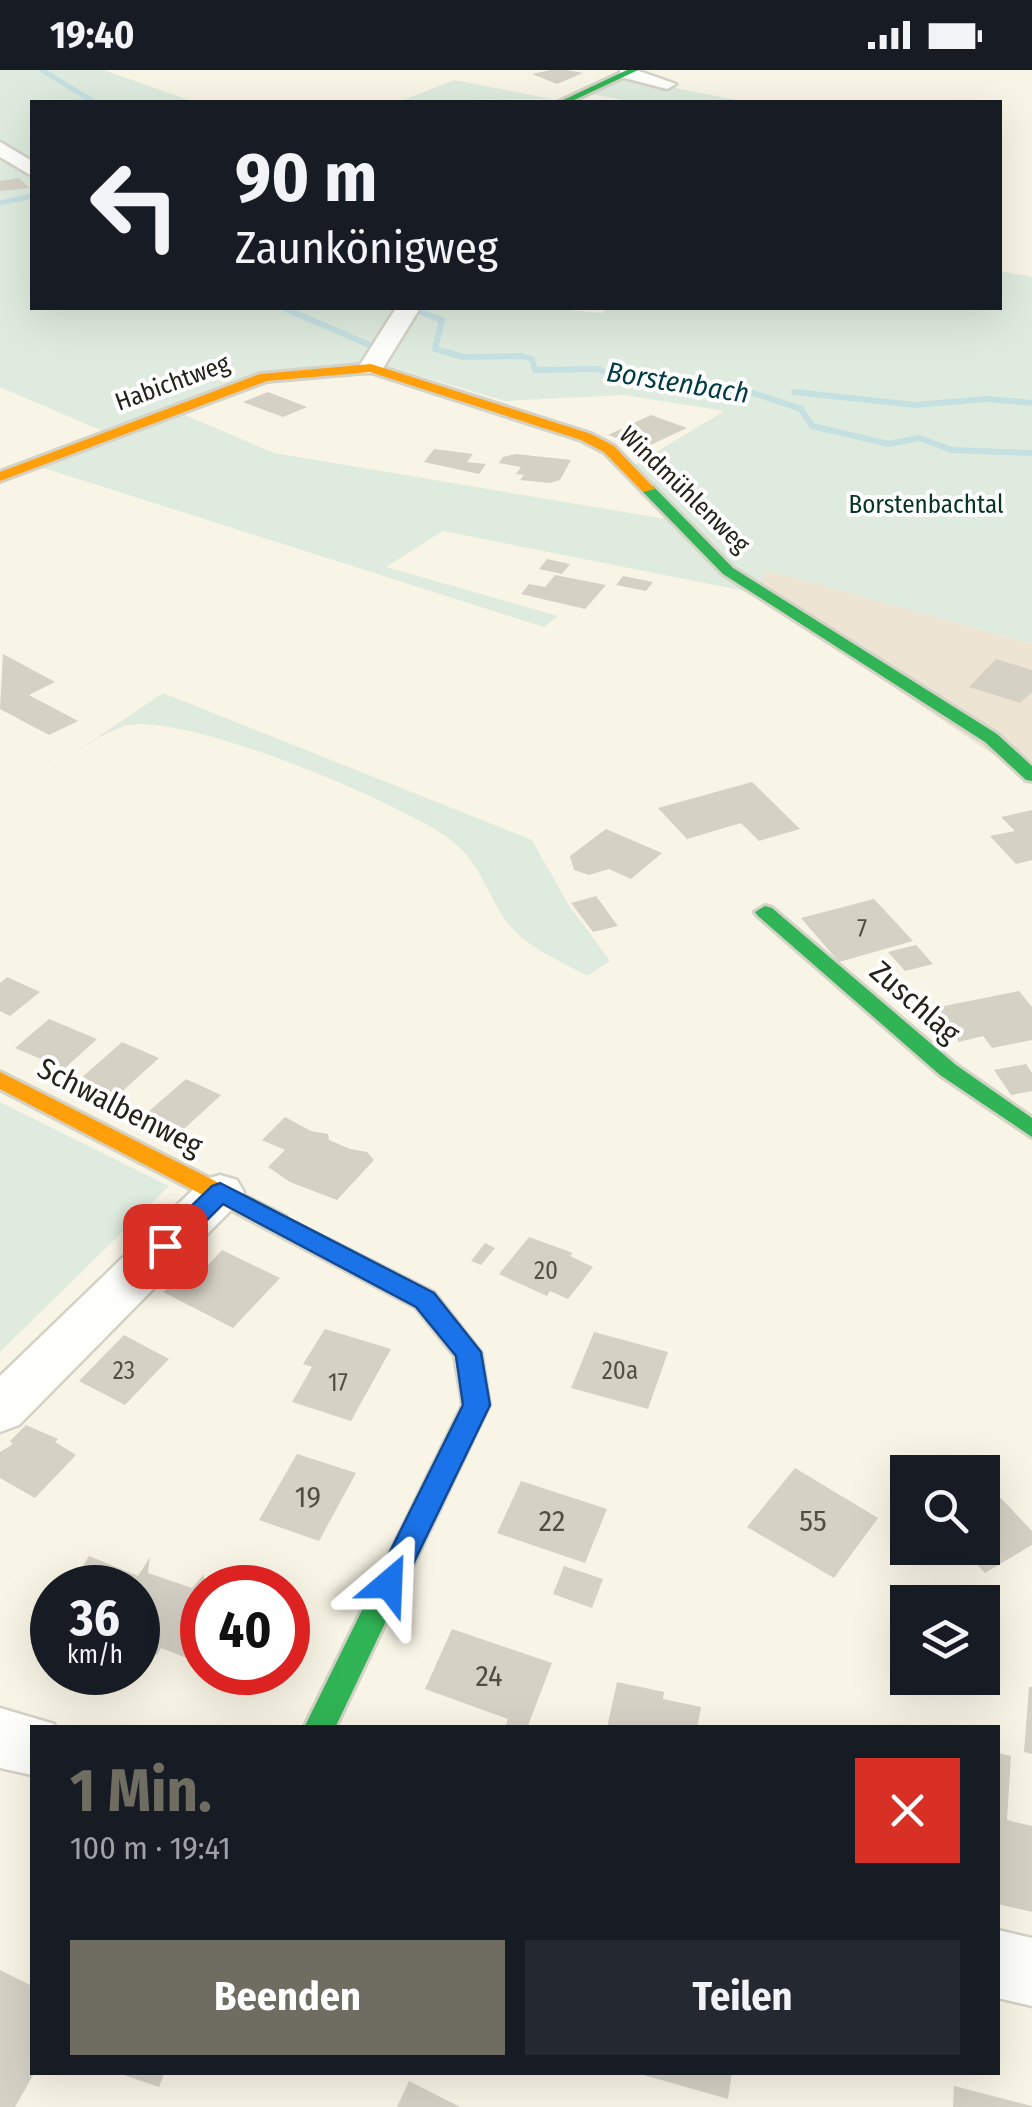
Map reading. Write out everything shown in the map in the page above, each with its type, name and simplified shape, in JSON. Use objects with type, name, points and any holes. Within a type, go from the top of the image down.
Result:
[{"type":"street","points":[[568,100],[631,72],[667,84]]},
{"type":"street","points":[[0,148],[30,169]]},
{"type":"street","points":[[370,368],[407,310]]},
{"type":"street","name":"Habichtweg","points":[[0,477],[265,377],[370,368]]},
{"type":"street","name":"Windmühlenweg","points":[[370,368],[586,436],[610,449],[728,571],[991,738],[1032,776]]},
{"type":"street","name":"Zuschlag","points":[[765,912],[948,1070],[1032,1128]]},
{"type":"street","name":"Schwalbenweg","points":[[0,1080],[425,1300],[468,1352],[476,1405],[320,1725]]},
{"type":"street","points":[[0,1410],[220,1192]]},
{"type":"street","points":[[0,1738],[30,1745]]},
{"type":"street","points":[[1000,1964],[1032,1972]]},
{"type":"shaded area","points":[[767,569],[1032,644],[1032,781],[755,593]]},
{"type":"green space","name":"Borstenbachtal","points":[[0,70],[104,70],[188,100],[30,100],[30,310],[1002,310],[1002,271],[1032,277],[1032,644],[767,570],[755,593],[443,531],[386,567],[558,616],[544,627],[28,463],[105,432],[0,387]],"holes":[[[381,364],[505,401],[624,395],[724,411],[633,466],[684,522],[274,453],[171,409],[261,373]]]},
{"type":"green space","points":[[626,78],[736,100],[624,100],[591,94]]},
{"type":"green space","points":[[454,80],[552,99],[476,100],[404,100]]},
{"type":"green space","points":[[163,693],[532,840],[568,904],[610,961],[587,976],[544,953],[506,921],[476,868],[451,840],[341,783],[240,745],[153,725],[125,726],[94,740],[46,772]]},
{"type":"green space","points":[[0,1102],[169,1186],[0,1352]]},
{"type":"building","points":[[551,70],[583,73],[557,84],[532,74]]},
{"type":"building","points":[[19,178],[29,188],[0,191],[0,181]]},
{"type":"building","points":[[268,392],[307,407],[283,417],[243,402]]},
{"type":"building","points":[[651,415],[687,428],[644,448],[608,435]]},
{"type":"building","points":[[434,449],[473,454],[467,462],[486,464],[479,474],[424,462]]},
{"type":"building","points":[[516,454],[571,460],[560,480],[520,480],[524,475],[516,474],[521,467],[499,463],[503,457]]},
{"type":"building","points":[[547,559],[570,564],[562,574],[539,569]]},
{"type":"building","points":[[555,575],[606,585],[585,609],[521,594],[529,584],[545,587]]},
{"type":"building","points":[[623,576],[653,582],[646,591],[616,585]]},
{"type":"building","points":[[3,654],[55,682],[29,695],[78,721],[49,735],[0,709]]},
{"type":"building","points":[[996,659],[1032,670],[1032,692],[1020,703],[969,687]]},
{"type":"building","points":[[752,782],[800,829],[759,841],[741,823],[687,839],[658,808]]},
{"type":"building","points":[[1032,810],[1032,860],[1016,864],[990,836],[1015,831],[1001,817]]},
{"type":"building","points":[[606,829],[662,853],[631,879],[609,869],[589,875],[574,870],[570,856]]},
{"type":"building","points":[[596,896],[618,926],[593,932],[571,903]]},
{"type":"building","points":[[874,899],[913,941],[839,962],[801,918]]},
{"type":"building","points":[[916,945],[933,964],[905,971],[888,952]]},
{"type":"building","points":[[7,977],[40,992],[10,1016],[0,1011],[0,983]]},
{"type":"building","points":[[1019,991],[1032,1007],[1032,1040],[992,1048],[983,1036],[959,1042],[934,1008]]},
{"type":"building","points":[[49,1019],[97,1039],[64,1069],[15,1048]]},
{"type":"building","points":[[122,1042],[159,1058],[116,1097],[79,1080]]},
{"type":"building","points":[[1026,1064],[1032,1073],[1032,1091],[1011,1095],[994,1070]]},
{"type":"building","points":[[186,1079],[221,1095],[184,1129],[148,1112]]},
{"type":"building","points":[[285,1117],[311,1131],[328,1134],[329,1140],[350,1149],[367,1152],[374,1160],[337,1200],[290,1182],[268,1167],[285,1150],[262,1140]]},
{"type":"building","points":[[529,1237],[573,1253],[570,1256],[593,1267],[568,1299],[550,1291],[547,1296],[499,1274]]},
{"type":"building","points":[[485,1243],[495,1248],[481,1265],[471,1261]]},
{"type":"building","points":[[222,1250],[280,1278],[233,1328],[163,1292],[183,1271],[196,1278]]},
{"type":"building","points":[[325,1329],[391,1349],[351,1421],[292,1402],[312,1367],[303,1364]]},
{"type":"building","points":[[594,1332],[668,1352],[648,1409],[571,1388]]},
{"type":"building","points":[[124,1335],[169,1359],[125,1405],[79,1381]]},
{"type":"building","points":[[26,1425],[58,1439],[55,1442],[76,1455],[35,1498],[0,1478],[0,1452],[13,1444],[10,1441]]},
{"type":"building","points":[[297,1454],[356,1473],[319,1541],[259,1520]]},
{"type":"building","points":[[795,1468],[878,1518],[834,1578],[747,1527]]},
{"type":"building","points":[[521,1481],[607,1509],[585,1563],[497,1533]]},
{"type":"building","points":[[1000,1497],[1032,1531],[1032,1545],[1000,1564]]},
{"type":"building","points":[[89,1556],[111,1565],[83,1565]]},
{"type":"building","points":[[977,1565],[998,1565],[985,1573]]},
{"type":"building","points":[[564,1566],[603,1579],[592,1608],[553,1594]]},
{"type":"building","points":[[160,1577],[180,1584],[180,1655],[161,1648]]},
{"type":"building","points":[[452,1629],[552,1663],[528,1725],[506,1725],[508,1719],[425,1689]]},
{"type":"building","points":[[617,1682],[664,1692],[663,1699],[701,1707],[698,1725],[608,1725]]},
{"type":"building","points":[[1032,1687],[1032,1754],[1024,1752]]},
{"type":"building","points":[[1000,1753],[1011,1756],[1007,1820],[1032,1826],[1032,1912],[1000,1904]]},
{"type":"building","points":[[0,1970],[30,1985],[30,2075],[33,2075],[15,2107],[0,2107]]},
{"type":"building","points":[[124,2075],[164,2075],[159,2087]]},
{"type":"building","points":[[644,2075],[732,2075],[728,2099]]},
{"type":"building","points":[[409,2081],[460,2107],[397,2107]]},
{"type":"building","points":[[954,2086],[1032,2106],[1032,2107],[953,2107]]},
{"type":"waterway","name":"Borstenbach","points":[[42,70],[91,100]]},
{"type":"waterway","name":"Borstenbach","points":[[0,142],[30,160]]},
{"type":"waterway","points":[[0,203],[30,196]]},
{"type":"waterway","points":[[289,310],[374,347]]},
{"type":"waterway","name":"Borstenbach","points":[[419,311],[442,320],[435,349],[463,357],[522,356],[532,359],[535,370],[598,369],[619,379],[645,376],[699,384],[712,391],[753,393],[801,409],[812,426],[889,444],[919,438],[952,450],[1032,453]]},
{"type":"waterway","points":[[794,392],[915,405],[987,399],[1032,403]]},
{"type":"traffic: fast","points":[[568,100],[634,70]]},
{"type":"traffic: fast","points":[[648,489],[728,571],[991,738],[1032,776]]},
{"type":"traffic: fast","points":[[765,912],[948,1070],[1032,1129]]},
{"type":"traffic: fast","points":[[277,1223],[425,1300],[468,1353],[476,1405],[320,1725]]},
{"type":"traffic: slow","points":[[0,477],[265,377],[371,368],[586,437],[609,449],[648,489]]},
{"type":"traffic: slow","points":[[0,1080],[277,1223]]},
{"type":"route","points":[[165,1246],[220,1192],[425,1300],[468,1352],[476,1405],[389,1584]]}]
